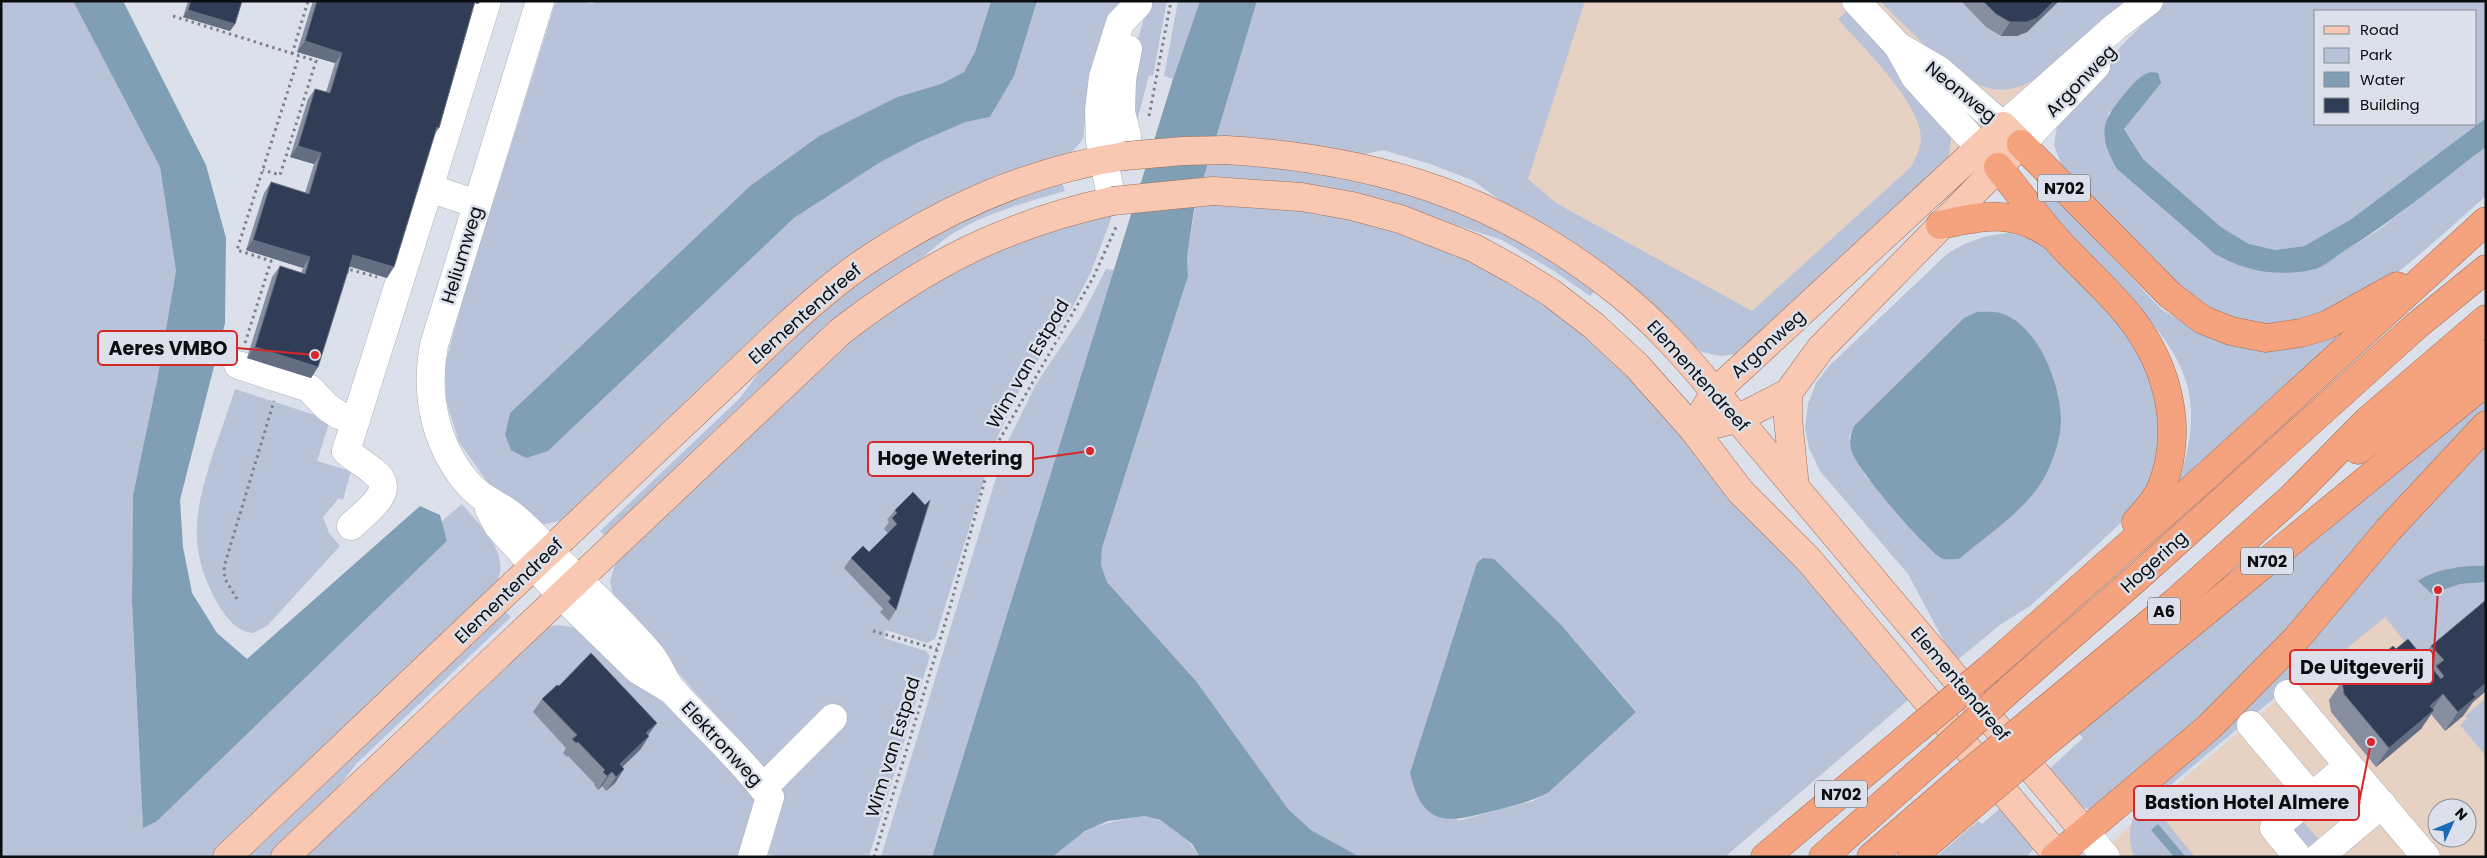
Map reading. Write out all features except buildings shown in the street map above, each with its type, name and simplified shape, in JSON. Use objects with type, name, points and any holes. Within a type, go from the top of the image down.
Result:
[{"type":"highway","name":"N702","points":[[2012,135],[2170,295],[2203,320],[2231,331],[2266,338],[2301,333],[2327,324],[2355,311],[2449,254]]},
{"type":"highway","name":"N702","points":[[1989,158],[2055,238],[2132,320],[2148,344],[2163,378],[2172,407],[2172,437],[2169,462],[2162,487],[2149,508],[2067,601]]},
{"type":"highway","name":"N702","points":[[1940,225],[1977,217],[2008,216],[2033,223],[2055,238]]},
{"type":"highway","name":"N702","points":[[1765,857],[2067,601],[2486,222]]},
{"type":"highway","name":"Hogering","points":[[1823,857],[2416,326],[2486,269]]},
{"type":"highway","name":"A6","points":[[1870,857],[1958,781],[2041,730],[2174,602],[2291,498],[2368,420],[2486,319]]},
{"type":"highway","name":"A6","points":[[2291,498],[2486,354]]},
{"type":"highway","name":"N702","points":[[1912,857],[1976,802],[2041,730],[2486,382]]},
{"type":"highway","points":[[2057,856],[2084,831],[2209,727],[2297,638],[2388,530],[2486,425]]},
{"type":"main road","name":"Argonweg","points":[[1693,428],[1715,392],[1989,158],[2012,135]]},
{"type":"main road","name":"Elementendreef","points":[[227,857],[781,331],[862,264],[916,230],[967,204],[1019,182],[1085,162],[1183,150],[1226,150],[1310,157],[1367,168],[1414,181],[1480,206],[1551,245],[1620,294],[1677,347],[2084,831]]},
{"type":"main road","name":"Argonweg","points":[[1693,428],[1737,418],[1788,393],[1820,348],[1940,225],[1989,158]]},
{"type":"main road","name":"Elementendreef","points":[[285,857],[841,331],[880,302],[945,260],[990,238],[1032,222],[1213,191],[1301,197],[1352,206],[1400,219],[1474,248],[1514,270],[1550,292],[1594,326],[1638,366],[1693,428],[1740,491],[1808,559],[2057,856]]},
{"type":"main road","points":[[1788,393],[1788,419],[1795,487]]},
{"type":"street","points":[[351,526],[379,500],[384,488],[376,473],[360,464],[346,451],[487,1]]},
{"type":"street","name":"Heliumweg","points":[[540,1],[434,345],[429,391],[439,432],[465,480],[485,500],[498,526],[542,559]]},
{"type":"street","name":"Neonweg","points":[[1856,1],[1898,46],[1915,77],[1989,158]]},
{"type":"street","name":"Argonweg","points":[[2012,135],[2115,27],[2149,1]]},
{"type":"street","name":"Argonweg","points":[[2012,135],[2125,36],[2154,1]]},
{"type":"street","points":[[1116,209],[1114,158],[1127,136],[1121,112],[1122,79],[1138,3]]},
{"type":"street","name":"Neonweg","points":[[1898,46],[1939,70],[2012,135]]},
{"type":"street","points":[[429,188],[477,204]]},
{"type":"street","points":[[238,365],[309,388],[333,411],[356,420]]},
{"type":"street","name":"Elektronweg","points":[[542,559],[569,587],[638,670],[671,690],[754,774],[770,797],[752,857]]},
{"type":"street","points":[[2288,694],[2426,857]]},
{"type":"street","points":[[763,788],[833,718]]},
{"type":"street","points":[[2251,725],[2312,796]]},
{"type":"street","points":[[2298,857],[2274,828],[2348,766]]},
{"type":"street","points":[[2319,857],[2382,804]]},
{"type":"street","points":[[2084,831],[2106,857]]},
{"type":"path","points":[[292,54],[308,1]]},
{"type":"path","points":[[1148,118],[1171,1]]},
{"type":"path","points":[[173,16],[316,61],[280,175],[263,170]]},
{"type":"path","points":[[238,365],[271,261],[237,250],[299,56]]},
{"type":"path","name":"Wim van Estpad","points":[[874,857],[937,649],[993,451],[1093,278],[1116,209]]},
{"type":"path","points":[[345,278],[348,269],[399,283]]},
{"type":"path","points":[[237,600],[225,579],[224,567],[280,379]]},
{"type":"path","points":[[873,631],[937,649]]},
{"type":"shaded area","points":[[1551,1],[2127,1],[1941,174],[1721,351],[1490,183]]},
{"type":"shaded area","points":[[2486,494],[2486,857],[2096,857],[2156,802],[2293,686]]},
{"type":"green space","points":[[1,1],[73,1],[160,167],[176,271],[157,381],[133,495],[132,602],[143,828],[156,822],[447,541],[441,522],[462,504],[489,536],[499,558],[500,570],[497,582],[488,595],[212,857],[1,857]]},
{"type":"green space","points":[[556,1],[583,1],[593,4],[594,1],[991,1],[975,52],[964,72],[941,84],[897,97],[819,136],[750,186],[510,413],[505,435],[511,450],[548,451],[794,218],[879,163],[919,142],[966,122],[990,117],[1014,76],[1037,1],[1122,1],[1088,94],[1083,139],[1074,150],[1054,161],[931,210],[561,521],[545,524],[534,522],[524,516],[488,483],[459,442],[446,400],[445,364],[486,216],[492,206]]},
{"type":"green space","points":[[1149,1],[1167,1],[1153,76],[1149,75],[1136,125],[1129,70]]},
{"type":"green space","points":[[1178,1],[1200,1],[1173,79],[1164,76]]},
{"type":"green space","points":[[1257,1],[1585,1],[1528,179],[1556,203],[1752,311],[1911,167],[1919,150],[1920,130],[1908,102],[1885,72],[1838,19],[1848,10],[1886,51],[1943,123],[1951,139],[1948,161],[1738,354],[1720,356],[1702,352],[1474,181],[1430,164],[1383,150],[1365,154],[1214,139]]},
{"type":"green space","points":[[1880,1],[2126,1],[2037,78],[2016,88],[1999,90],[1980,85],[1950,66]]},
{"type":"green space","points":[[2166,1],[2486,1],[2486,118],[2477,125],[2477,10],[2314,10],[2314,125],[2477,125],[2350,220],[2304,246],[2276,250],[2249,244],[2221,227],[2143,159],[2124,129],[2141,106],[2109,112],[2104,137],[2117,169],[2188,231],[2313,270],[2377,231],[2486,147],[2486,196],[2384,283],[2347,305],[2310,320],[2270,324],[2228,316],[2184,293],[2064,172],[2054,145],[2058,120],[2122,45]]},
{"type":"green space","points":[[1209,161],[1265,162],[1393,185],[1504,230],[1596,289],[1590,296],[1554,271],[1502,240],[1390,204],[1203,181]]},
{"type":"green space","points":[[1062,182],[1065,191],[993,214],[946,238],[607,538],[600,531],[740,398],[771,356],[807,321],[878,266],[986,208]]},
{"type":"green space","points":[[2053,195],[2161,309],[2199,332],[2298,345],[2336,336],[2337,338],[2181,486],[2179,480],[2188,448],[2191,420],[2189,395],[2183,372],[2172,351],[2139,308],[2041,205]]},
{"type":"green space","points":[[1196,202],[1323,211],[1421,238],[1517,284],[1613,356],[1914,695],[1725,857],[1360,857],[1311,830],[1289,810],[1196,681],[1107,582],[1101,565],[1102,548],[1188,276],[1187,257]],"holes":[[[1562,626],[1636,711],[1548,793],[1533,801],[1457,821]]]},
{"type":"green space","points":[[1114,211],[1091,272],[1076,301],[1021,387],[997,438],[935,639],[927,643],[886,630],[884,638],[926,651],[930,656],[869,857],[777,857],[768,854],[782,807],[774,764],[763,766],[693,690],[613,596],[610,581],[617,559],[828,358],[894,305],[997,247]]},
{"type":"green space","points":[[2009,233],[2031,239],[2049,250],[2131,339],[2141,352],[2164,412],[2153,479],[2128,516],[2030,606],[2000,625],[1955,662],[1908,574],[1820,471],[1809,448],[1805,428],[1808,404],[1816,383],[1830,365],[1947,254],[1976,239]],"holes":[[[1964,318],[1944,559],[1927,547],[1865,475],[1849,437],[1854,426]]]},
{"type":"green space","points":[[1106,269],[1114,270],[932,857],[881,857],[1006,445],[1036,384],[1081,317]]},
{"type":"green space","points":[[235,389],[330,420],[317,461],[351,471],[343,500],[339,498],[323,517],[329,533],[340,546],[267,626],[253,633],[237,627],[229,620],[219,606],[202,568],[197,536],[198,511],[206,476]]},
{"type":"green space","points":[[2486,397],[2486,410],[2424,474],[2221,705],[2091,810],[2076,805],[2047,771],[2083,738],[2078,732]]},
{"type":"green space","points":[[2486,442],[2486,566],[2460,567],[2433,573],[2419,581],[2432,594],[2460,584],[2486,582],[2486,607],[2421,662],[2385,617],[2328,664],[2325,661],[2298,683],[2295,681],[2150,802],[2195,857],[2186,857],[2158,824],[2151,830],[2174,857],[2162,855],[2159,857],[2134,857],[2130,842],[2130,828],[2142,801]]},
{"type":"green space","points":[[504,610],[511,617],[356,764],[324,806],[271,857],[243,857]]},
{"type":"green space","points":[[557,625],[578,628],[655,695],[748,785],[757,803],[743,857],[302,857],[547,627]]},
{"type":"green space","points":[[2486,698],[2486,756],[2460,725],[2467,719],[2465,716]]},
{"type":"green space","points":[[2344,786],[2354,790],[2359,798],[2361,805],[2354,815],[2334,792]]},
{"type":"green space","points":[[2005,804],[2037,844],[2027,857],[1936,857],[1978,821],[1982,824]]},
{"type":"green space","points":[[1145,816],[1153,818],[1176,831],[1200,857],[1052,857],[1084,832],[1105,824]]},
{"type":"green space","points":[[2301,819],[2321,842],[2308,847],[2300,842],[2294,834],[2295,826]]},
{"type":"water","points":[[73,1],[123,1],[206,165],[226,238],[225,323],[180,500],[183,547],[192,593],[217,633],[247,659],[420,506],[440,515],[447,541],[156,822],[143,828],[132,602],[133,495],[157,381],[176,271],[160,167]]},
{"type":"water","points":[[991,1],[1037,1],[1014,76],[990,117],[966,122],[919,142],[879,163],[794,218],[548,451],[526,458],[511,450],[505,435],[510,413],[750,186],[819,136],[897,97],[941,84],[964,72],[975,52]]},
{"type":"water","points":[[1200,1],[1257,1],[1194,210],[1187,257],[1188,276],[1102,548],[1101,565],[1107,582],[1196,681],[1289,810],[1311,830],[1360,857],[1200,857],[1192,844],[1174,830],[1160,820],[1145,816],[1108,821],[1085,831],[1052,857],[932,857],[1173,79]]},
{"type":"water","points":[[2147,73],[2158,73],[2161,83],[2124,129],[2143,159],[2221,227],[2249,244],[2276,250],[2304,246],[2350,220],[2486,118],[2486,147],[2397,215],[2319,268],[2286,273],[2262,271],[2238,265],[2215,254],[2117,169],[2106,146],[2105,128],[2107,119],[2118,101],[2140,77]]},
{"type":"water","points":[[1977,312],[2003,314],[2016,321],[2037,344],[2052,374],[2057,390],[2061,419],[2060,434],[2047,472],[2027,501],[2005,522],[1959,559],[1943,559],[1908,527],[1866,475],[1852,452],[1850,439],[1854,426],[1964,318]]},
{"type":"water","points":[[1483,558],[1494,559],[1562,626],[1636,712],[1548,793],[1528,801],[1477,815],[1450,819],[1439,817],[1422,804],[1415,791],[1410,773],[1477,563]]},
{"type":"water","points":[[2486,566],[2486,582],[2460,584],[2432,594],[2418,581],[2433,573],[2450,569]]},
{"type":"water","points":[[2158,824],[2186,857],[2174,857],[2151,830]]},
{"type":"place","name":"Aeres VMBO","points":[[315,355]]},
{"type":"place","name":"Hoge Wetering","points":[[1090,451]]},
{"type":"place","name":"De Uitgeverij","points":[[2438,590]]},
{"type":"place","name":"Bastion Hotel Almere","points":[[2371,742]]}]
